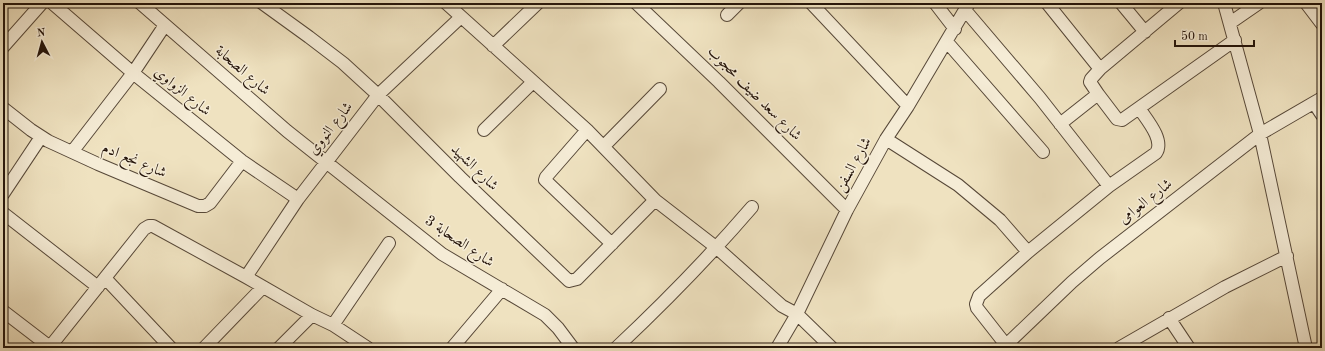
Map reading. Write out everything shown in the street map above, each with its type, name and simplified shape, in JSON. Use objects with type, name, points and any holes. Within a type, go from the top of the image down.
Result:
[{"type":"street","points":[[3,47],[42,3]]},
{"type":"street","name":"شارع الزواوي","points":[[52,3],[134,73],[242,161],[298,199]]},
{"type":"street","name":"شارع الصحابة","points":[[140,3],[325,162]]},
{"type":"street","name":"شارع الشهيد","points":[[262,3],[342,63],[378,95],[460,177],[569,281],[577,279],[655,200]]},
{"type":"street","points":[[446,3],[604,146],[655,200],[717,248],[782,306],[797,314],[832,348]]},
{"type":"street","points":[[493,46],[538,3]]},
{"type":"street","name":"شارع سعد ضيف محجوب","points":[[636,3],[719,82],[847,210]]},
{"type":"street","points":[[727,15],[739,3]]},
{"type":"street","points":[[935,3],[955,29]]},
{"type":"street","points":[[1047,3],[1100,69]]},
{"type":"street","points":[[1121,3],[1145,32]]},
{"type":"street","points":[[1179,3],[1091,78],[1090,82],[1119,121],[1235,40]]},
{"type":"street","points":[[1224,3],[1260,134],[1306,348]]},
{"type":"street","points":[[1230,23],[1259,3]]},
{"type":"street","points":[[1306,3],[1322,24]]},
{"type":"street","points":[[813,4],[908,106]]},
{"type":"street","points":[[967,7],[1109,186]]},
{"type":"street","name":"شارع السفن","points":[[777,348],[797,314],[847,210],[886,139],[908,106],[967,7]]},
{"type":"street","name":"شارع النووي","points":[[246,277],[298,199],[378,95],[461,17]]},
{"type":"street","points":[[72,152],[134,73],[165,25]]},
{"type":"street","points":[[947,42],[1043,152]]},
{"type":"street","points":[[484,130],[533,82]]},
{"type":"street","points":[[604,146],[660,89]]},
{"type":"street","points":[[1060,124],[1098,94]]},
{"type":"street","points":[[1318,101],[1322,115]]},
{"type":"street","name":"شارع العوامى","points":[[1004,346],[1072,282],[1100,258],[1260,134],[1318,101]]},
{"type":"street","name":"شارع نجع ادم","points":[[3,108],[41,137],[72,152],[202,206],[210,203],[242,161]]},
{"type":"street","points":[[1004,346],[977,308],[976,304],[979,296],[1028,252],[1109,186],[1156,153],[1158,150],[1158,141],[1151,126],[1138,108]]},
{"type":"street","points":[[587,130],[545,180],[612,244]]},
{"type":"street","points":[[3,194],[41,137]]},
{"type":"street","points":[[886,139],[958,185],[996,216],[1028,252]]},
{"type":"street","name":"شارع الصحابة 3","points":[[325,162],[442,254],[545,315],[558,328],[573,348]]},
{"type":"street","points":[[616,348],[656,311],[717,248],[752,207]]},
{"type":"street","points":[[3,213],[102,282],[170,348]]},
{"type":"street","points":[[3,311],[49,347],[144,229],[149,226],[157,228],[312,315],[333,325],[368,348]]},
{"type":"street","points":[[333,325],[389,243]]},
{"type":"street","points":[[1119,348],[1225,286],[1287,256]]},
{"type":"street","points":[[204,348],[263,287]]},
{"type":"street","points":[[452,348],[502,289]]},
{"type":"street","points":[[279,348],[312,315]]},
{"type":"street","points":[[1170,318],[1189,348]]}]
